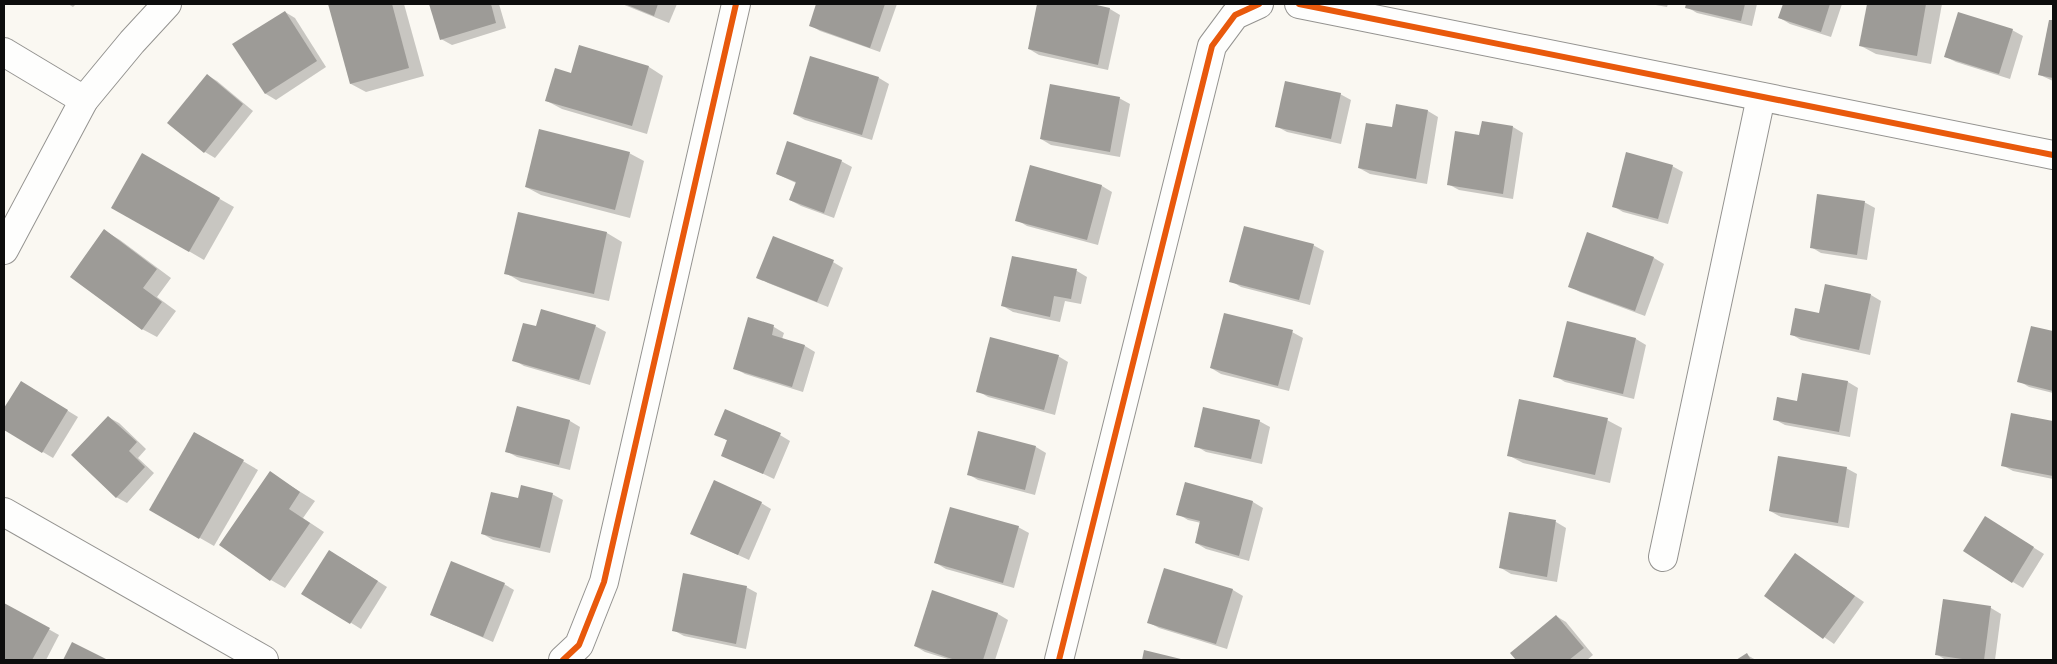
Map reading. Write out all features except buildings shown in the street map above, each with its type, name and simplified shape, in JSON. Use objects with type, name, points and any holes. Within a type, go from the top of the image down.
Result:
[{"type":"street","points":[[4,250],[84,100],[132,42],[167,4]]},
{"type":"street","points":[[563,660],[579,645],[604,582],[736,4]]},
{"type":"street","points":[[1059,660],[1212,46],[1235,15],[1259,4]]},
{"type":"street","points":[[1299,4],[2053,155]]},
{"type":"street","points":[[4,52],[84,100]]},
{"type":"street","points":[[1663,557],[1761,96]]},
{"type":"street","points":[[4,512],[264,660]]},
{"type":"cycle path","points":[[563,660],[579,645],[604,582],[736,4]]},
{"type":"cycle path","points":[[1059,660],[1212,46],[1235,15],[1259,4]]},
{"type":"cycle path","points":[[1299,4],[2053,155]]}]
